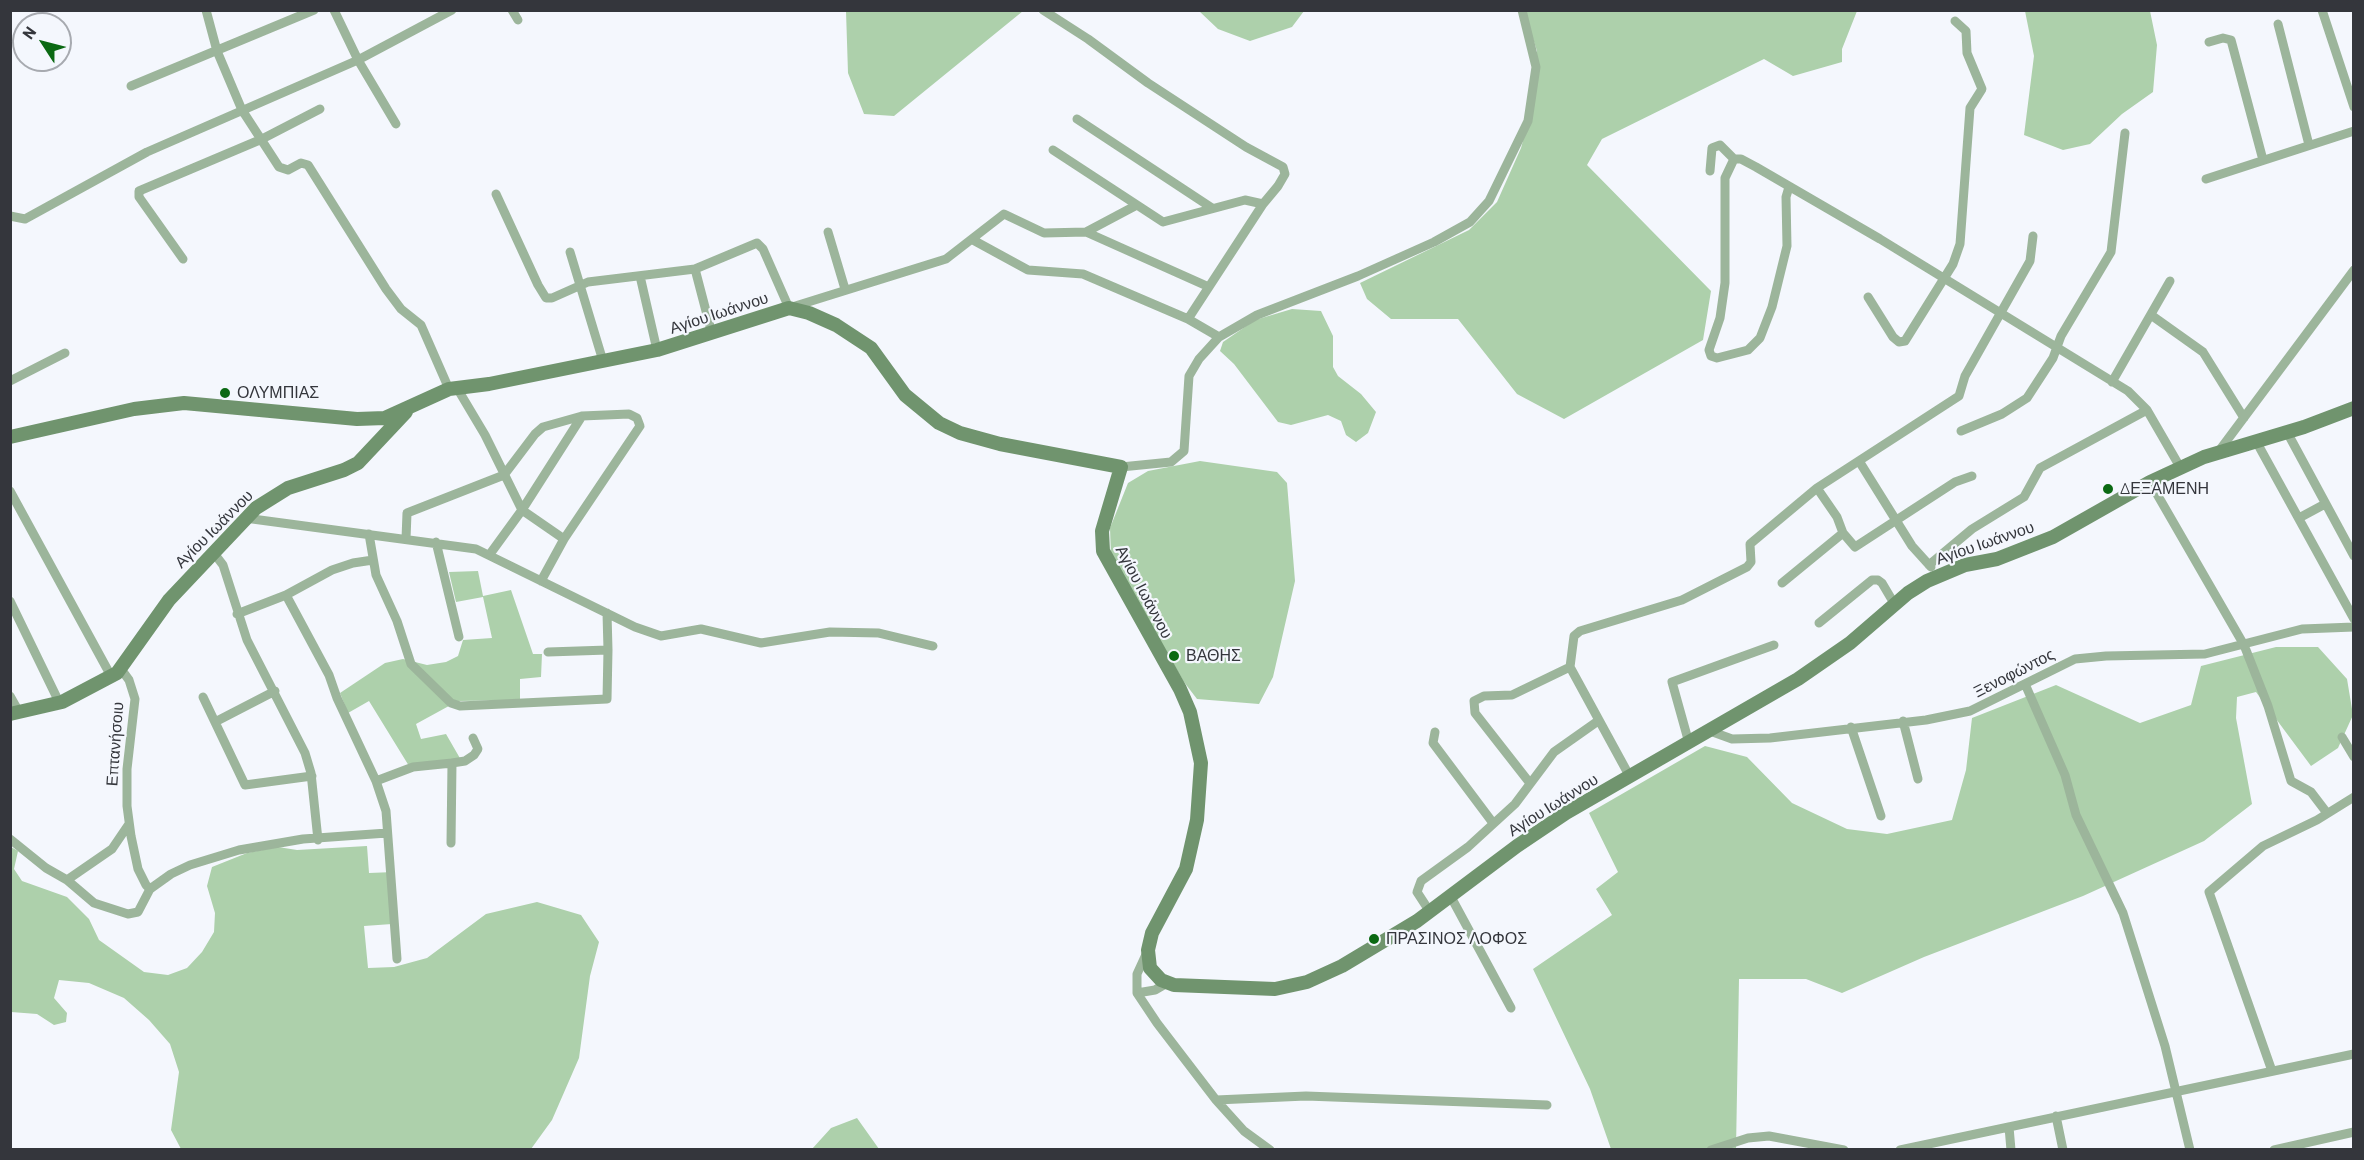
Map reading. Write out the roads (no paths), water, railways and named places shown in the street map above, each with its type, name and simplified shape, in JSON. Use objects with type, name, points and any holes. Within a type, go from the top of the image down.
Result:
[{"type":"street","points":[[206,10],[217,51],[242,110],[284,170],[301,163],[308,165],[386,289],[401,309],[421,325],[453,389],[485,435],[522,510],[564,539]]},
{"type":"street","points":[[131,86],[314,10]]},
{"type":"street","points":[[334,10],[358,60],[396,124]]},
{"type":"street","points":[[10,216],[25,219],[147,152],[358,60],[452,10]]},
{"type":"street","points":[[512,10],[518,20]]},
{"type":"street","points":[[1043,10],[1246,147],[1283,167],[1285,174],[1188,319]]},
{"type":"street","points":[[1121,467],[1171,462],[1184,451],[1189,376],[1199,359],[1219,336],[1257,315],[1358,276],[1434,242],[1470,222],[1489,201],[1528,121],[1536,67],[1522,10]]},
{"type":"street","points":[[2322,10],[2354,107]]},
{"type":"street","points":[[1868,297],[1893,337],[1899,342],[1905,340],[1944,279],[1959,244],[1970,108],[1982,89],[1967,53],[1966,31],[1955,21]]},
{"type":"street","points":[[2278,24],[2310,145]]},
{"type":"street","points":[[2209,42],[2223,38],[2231,40],[2263,160]]},
{"type":"street","points":[[183,259],[139,197],[139,191],[262,139],[320,109]]},
{"type":"street","points":[[1077,119],[1212,208]]},
{"type":"street","points":[[2206,179],[2354,131]]},
{"type":"street","points":[[1961,431],[2002,414],[2027,398],[2111,252],[2125,133]]},
{"type":"street","points":[[1710,171],[1712,148],[1716,145],[1728,150],[1734,159]]},
{"type":"street","points":[[1053,150],[1135,206],[1163,222],[1174,221],[1245,200],[1263,204]]},
{"type":"street","points":[[1734,159],[1725,178],[1725,283],[1720,318],[1709,350],[1711,356],[1717,358],[1748,350],[1760,338],[1772,307],[1787,246],[1786,197],[1789,187]]},
{"type":"street","points":[[1734,159],[1741,159],[1789,187],[2001,312],[2128,391],[2147,410],[2180,467]]},
{"type":"street","points":[[496,194],[543,295],[552,298],[581,285],[695,269],[757,243],[761,244],[789,308],[946,259],[1004,214],[1044,233],[1086,231],[1135,206]]},
{"type":"street","points":[[1086,231],[1209,287]]},
{"type":"street","points":[[828,232],[845,289]]},
{"type":"street","points":[[1630,777],[1570,667],[1576,633],[1682,600],[1747,567],[1751,562],[1750,544],[1817,488],[1959,396],[1965,376],[2030,261],[2033,236]]},
{"type":"street","points":[[973,240],[1028,270],[1083,274],[1188,319],[1219,336]]},
{"type":"street","points":[[570,252],[603,361]]},
{"type":"street","points":[[695,269],[712,334]]},
{"type":"street","points":[[2219,451],[2354,270]]},
{"type":"street","points":[[640,276],[657,350]]},
{"type":"street","points":[[2112,382],[2170,282]]},
{"type":"street","name":"Αγίου Ιωάννου","points":[[15,713],[59,702],[116,672],[156,616],[245,518],[272,496],[288,488],[344,471],[358,463],[410,408],[453,389],[657,350],[789,308],[809,313],[837,325],[862,342],[879,357],[905,395],[921,411],[960,433],[1039,453],[1121,467],[1102,531],[1103,551],[1180,689],[1190,712],[1201,763],[1197,820],[1186,870],[1155,927],[1148,950]]},
{"type":"street","points":[[2151,315],[2203,352],[2244,418]]},
{"type":"street","points":[[10,381],[65,353]]},
{"type":"street","points":[[10,436],[157,405],[184,403],[357,419],[385,418],[410,408]]},
{"type":"street","name":"Αγίου Ιωάννου","points":[[1167,983],[1238,990],[1291,987],[1342,966],[1430,912],[1517,846],[1798,679],[1850,643],[1908,593],[1940,574],[1996,559],[2053,537],[2150,482],[2219,451],[2287,432],[2354,408]]},
{"type":"street","points":[[1929,565],[1972,529],[2024,497],[2040,468],[2147,410]]},
{"type":"street","points":[[406,539],[407,513],[504,475],[543,427],[582,416],[629,414],[637,418],[640,426],[564,539],[541,581]]},
{"type":"street","points":[[490,554],[522,510],[582,416]]},
{"type":"street","points":[[2287,432],[2354,556]]},
{"type":"street","points":[[2256,441],[2354,619]]},
{"type":"street","points":[[1859,461],[1896,521],[1929,565],[1940,574]]},
{"type":"street","points":[[1817,488],[1837,517],[1843,533],[1855,547],[1955,482],[1972,476]]},
{"type":"street","points":[[2150,482],[2244,645],[2268,706],[2290,781],[2311,792],[2327,813]]},
{"type":"street","name":"Επτανήσοιυ","points":[[10,491],[116,672],[129,680],[135,699],[127,769],[129,824],[138,869],[150,889]]},
{"type":"street","points":[[2299,518],[2325,504]]},
{"type":"street","points":[[245,518],[476,549],[607,613],[661,636],[701,629],[761,643],[830,632],[879,633],[933,646]]},
{"type":"street","points":[[1782,583],[1843,533]]},
{"type":"street","points":[[369,534],[373,560],[411,664],[456,706],[607,699],[607,613]]},
{"type":"street","points":[[436,542],[459,637]]},
{"type":"street","points":[[213,552],[223,565],[247,640],[305,753],[312,776],[318,840]]},
{"type":"street","points":[[237,614],[286,595],[332,570],[352,563],[373,560]]},
{"type":"street","points":[[1819,623],[1872,580],[1878,580],[1882,584],[1895,604]]},
{"type":"street","points":[[286,595],[329,675],[337,698],[376,781],[386,811],[397,959]]},
{"type":"street","points":[[10,601],[59,702]]},
{"type":"street","name":"Ξενοφώντος","points":[[1710,731],[1732,739],[1753,739],[1970,711],[2058,666],[2088,657],[2205,654],[2302,629],[2354,627]]},
{"type":"street","points":[[1689,743],[1672,682],[1774,645]]},
{"type":"street","points":[[548,652],[608,650]]},
{"type":"street","points":[[1529,782],[1475,713],[1474,701],[1484,696],[1512,695],[1570,667]]},
{"type":"street","points":[[2025,684],[2065,775],[2076,815],[2122,914],[2177,1091],[2190,1149]]},
{"type":"street","points":[[216,722],[275,691]]},
{"type":"street","points":[[10,696],[15,713]]},
{"type":"street","points":[[203,697],[245,785],[312,776]]},
{"type":"street","points":[[1430,912],[1417,892],[1418,886],[1468,847],[1523,796],[1529,782],[1554,752],[1598,721]]},
{"type":"street","points":[[1903,721],[1918,779]]},
{"type":"street","points":[[1851,727],[1881,816]]},
{"type":"street","points":[[1434,732],[1432,743],[1492,823]]},
{"type":"street","points":[[376,781],[412,767],[465,761],[478,749],[473,738]]},
{"type":"street","points":[[2342,738],[2354,758]]},
{"type":"street","points":[[451,843],[452,763]]},
{"type":"street","points":[[2272,1071],[2209,892],[2263,846],[2354,797]]},
{"type":"street","points":[[67,880],[112,849],[129,824]]},
{"type":"street","points":[[10,839],[28,850],[46,868],[67,880],[94,903],[128,914],[138,912],[150,889],[171,874],[217,856],[260,845],[387,833]]},
{"type":"street","points":[[1451,897],[1511,1008]]},
{"type":"street","points":[[1137,993],[1155,990],[1167,983],[1150,968],[1148,950]]},
{"type":"street","points":[[1148,950],[1137,974],[1137,993],[1156,1023],[1216,1100],[1258,1145],[1270,1149]]},
{"type":"street","points":[[1900,1149],[1934,1147],[2056,1116],[2354,1054]]},
{"type":"street","points":[[1216,1100],[1306,1096],[1547,1105]]},
{"type":"street","points":[[2056,1116],[2064,1149]]},
{"type":"street","points":[[2009,1127],[2011,1149]]},
{"type":"street","points":[[2274,1149],[2354,1132]]},
{"type":"street","points":[[1711,1149],[1748,1138],[1776,1136],[1844,1149]]},
{"type":"street","points":[[1748,1138],[1751,1149]]},
{"type":"place","name":"ΟΛΥΜΠΙΑΣ","points":[[225,393]]},
{"type":"place","name":"ΔΕΞΑΜΕΝΗ","points":[[2108,489]]},
{"type":"place","name":"ΒΑΘΗΣ","points":[[1174,656]]},
{"type":"place","name":"ΠΡΑΣΙΝΟΣ ΛΟΦΟΣ","points":[[1374,939]]}]
